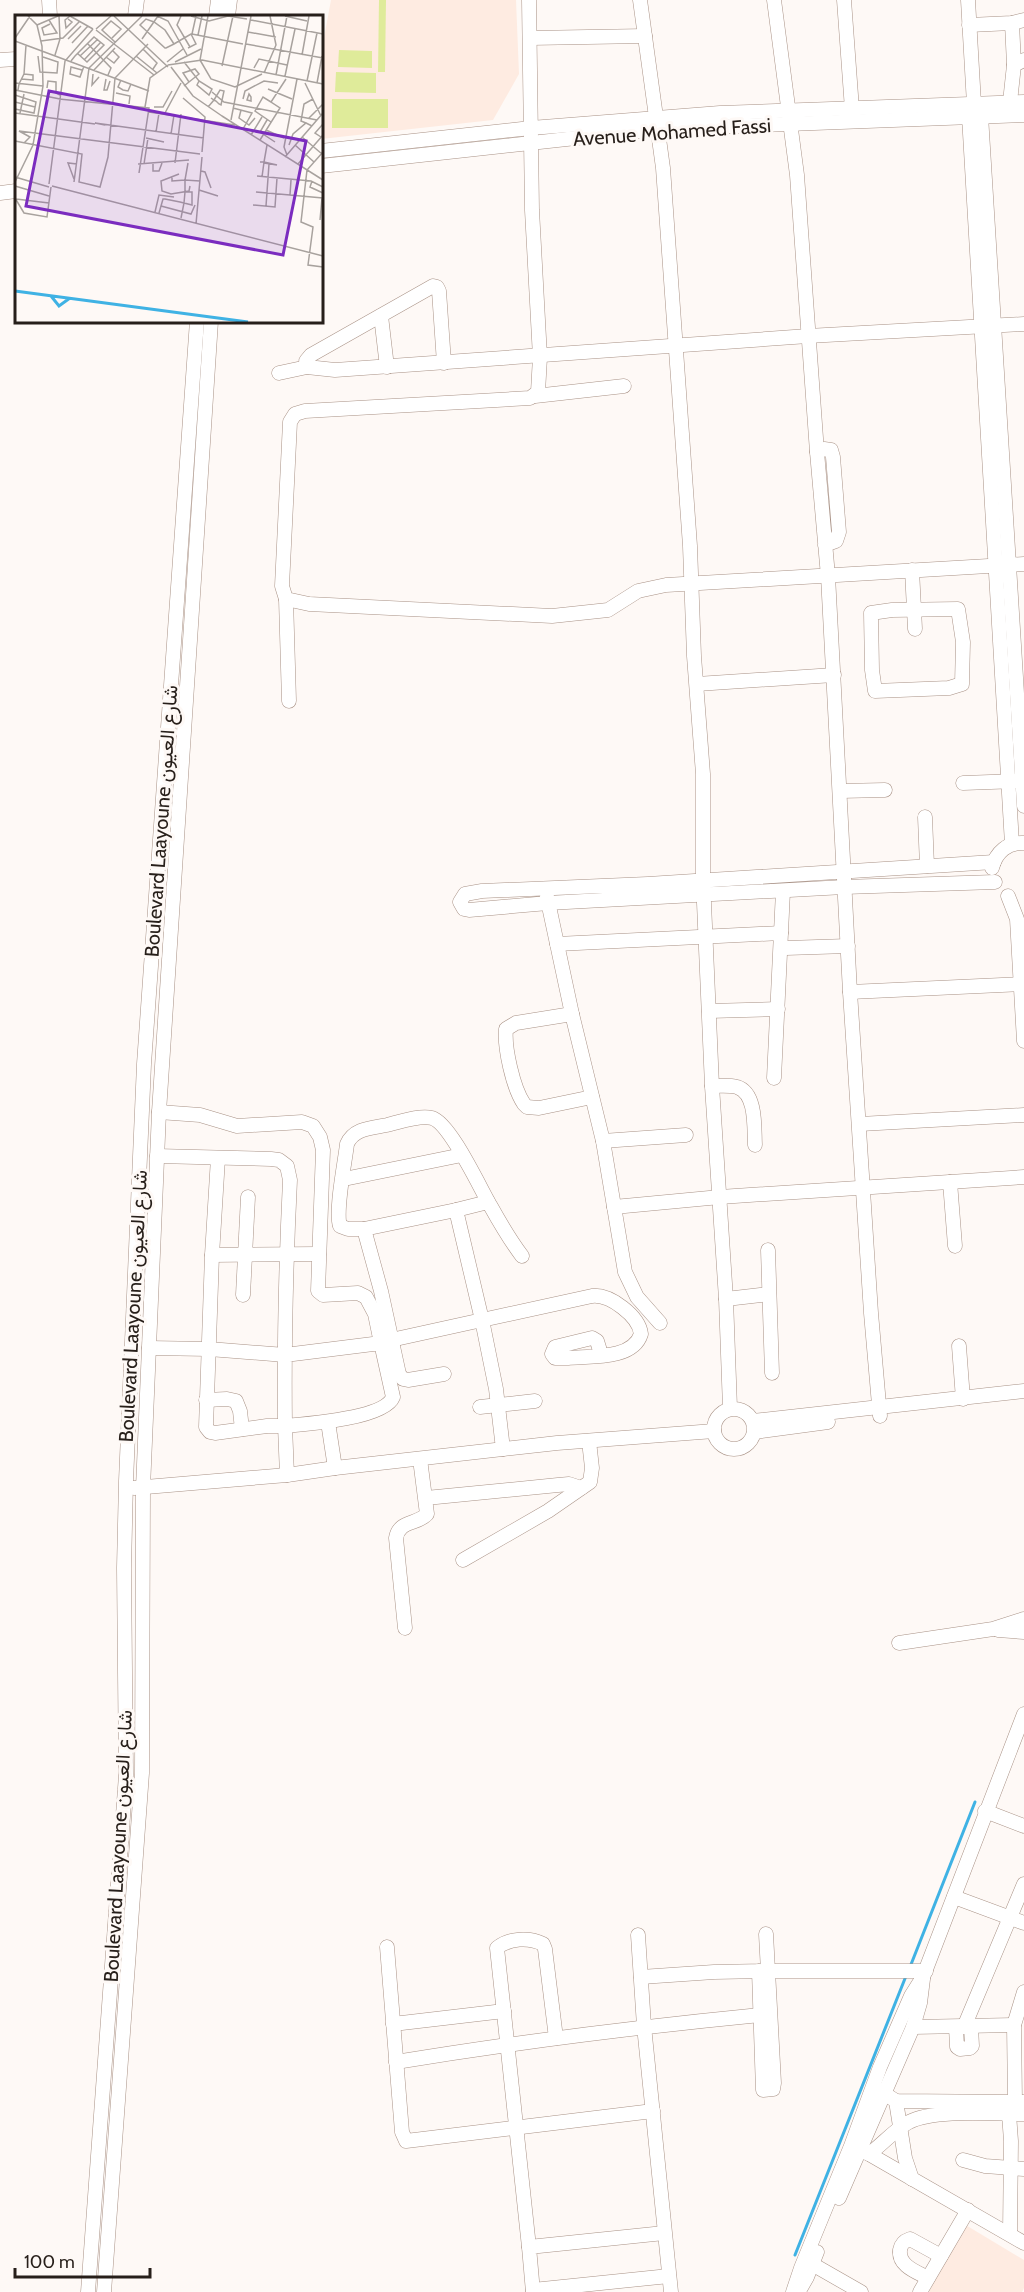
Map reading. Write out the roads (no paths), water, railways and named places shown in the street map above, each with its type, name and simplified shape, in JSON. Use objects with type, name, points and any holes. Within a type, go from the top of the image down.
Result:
[{"type":"street","points":[[49,0],[50,15]]},
{"type":"street","points":[[135,15],[137,0]]},
{"type":"street","points":[[216,15],[218,0]]},
{"type":"street","points":[[228,15],[230,0]]},
{"type":"street","points":[[529,0],[532,210],[540,357],[539,388],[535,396]]},
{"type":"street","points":[[640,0],[657,123],[691,585],[703,774],[703,880],[730,1408]]},
{"type":"street","points":[[774,0],[797,175],[818,452],[824,449],[831,450],[835,471],[839,537],[836,541],[825,545],[850,992],[880,1412]]},
{"type":"street","points":[[844,0],[852,109]]},
{"type":"street","points":[[968,0],[1002,566],[1018,781],[1018,844],[1004,848],[994,862],[994,882],[1008,896],[1024,898]]},
{"type":"street","points":[[969,25],[1018,21],[1019,62],[1010,102]]},
{"type":"street","points":[[530,38],[645,36]]},
{"type":"street","points":[[0,60],[15,59]]},
{"type":"street","name":"Avenue Mohamed Fassi","points":[[322,151],[531,128],[975,112],[1010,102],[1024,102]]},
{"type":"street","name":"Avenue Mohamed Fassi","points":[[789,117],[852,109],[1024,115]]},
{"type":"street","name":"Avenue Mohamed Fassi","points":[[322,166],[531,144],[657,123]]},
{"type":"street","points":[[0,193],[15,191]]},
{"type":"street","points":[[307,367],[306,361],[311,355],[428,289],[436,287],[439,291],[444,363]]},
{"type":"street","points":[[381,316],[387,367]]},
{"type":"street","name":"Boulevard Laayoune شارع العيون","points":[[88,2292],[126,1775],[124,1568],[126,1489],[144,1064],[197,322]]},
{"type":"street","name":"Boulevard Laayoune شارع العيون","points":[[104,2292],[142,1773],[143,1488],[156,1156],[212,322]]},
{"type":"street","points":[[279,373],[307,367],[335,370],[387,367],[808,336],[1024,324]]},
{"type":"street","points":[[289,701],[286,598],[282,586],[290,422],[295,414],[305,411],[521,399],[624,386]]},
{"type":"street","points":[[286,598],[309,604],[552,616],[608,610],[638,591],[666,585],[1024,564]]},
{"type":"street","points":[[912,570],[915,629]]},
{"type":"street","points":[[914,609],[960,610],[963,681],[960,685],[949,688],[876,692],[872,670],[870,614],[914,609]]},
{"type":"street","points":[[697,684],[834,675]]},
{"type":"street","points":[[963,783],[1018,781]]},
{"type":"street","points":[[1018,781],[1024,806]]},
{"type":"street","points":[[840,791],[885,790]]},
{"type":"street","points":[[925,817],[927,866]]},
{"type":"street","points":[[994,862],[648,884],[473,892],[462,896],[461,906],[469,910],[548,903],[844,887],[994,882]]},
{"type":"street","points":[[648,884],[648,898]]},
{"type":"street","points":[[546,889],[556,944],[603,1141],[625,1272],[637,1297],[660,1323]]},
{"type":"street","points":[[774,1078],[783,891]]},
{"type":"street","points":[[1008,896],[1017,919],[1024,1038]]},
{"type":"street","points":[[556,944],[782,933]]},
{"type":"street","points":[[786,948],[848,946]]},
{"type":"street","points":[[850,992],[1021,984]]},
{"type":"street","points":[[709,1011],[778,1009]]},
{"type":"street","points":[[572,1014],[508,1026],[506,1040],[516,1087],[524,1104],[533,1108],[592,1097]]},
{"type":"street","points":[[712,1086],[737,1087],[748,1096],[755,1145]]},
{"type":"street","points":[[159,1112],[200,1115],[237,1126],[302,1122],[314,1126],[323,1150],[318,1291],[323,1294],[358,1293],[366,1297],[401,1378],[416,1380],[444,1374]]},
{"type":"street","points":[[860,1124],[1024,1115]]},
{"type":"street","points":[[488,1202],[364,1229],[348,1229],[339,1225],[347,1144],[353,1134],[409,1120],[430,1117],[436,1120],[448,1133],[479,1181],[488,1202],[522,1256]]},
{"type":"street","points":[[603,1141],[686,1135]]},
{"type":"street","points":[[344,1179],[462,1155]]},
{"type":"street","points":[[156,1156],[271,1159],[279,1160],[287,1166],[290,1180],[285,1355],[287,1475]]},
{"type":"street","points":[[218,1158],[206,1400],[208,1430],[215,1433],[328,1422],[378,1410],[391,1401],[392,1391],[381,1291],[364,1229]]},
{"type":"street","points":[[614,1207],[720,1197],[1024,1177]]},
{"type":"street","points":[[950,1182],[955,1246]]},
{"type":"street","points":[[243,1295],[248,1197]]},
{"type":"street","points":[[456,1210],[482,1320],[498,1405],[503,1449]]},
{"type":"street","points":[[768,1250],[772,1373]]},
{"type":"street","points":[[212,1255],[319,1254]]},
{"type":"street","points":[[726,1299],[769,1294]]},
{"type":"street","points":[[149,1348],[209,1349],[285,1355],[386,1341],[592,1296],[604,1296],[615,1302],[638,1324],[641,1334],[632,1348],[601,1354]]},
{"type":"street","points":[[959,1346],[963,1399]]},
{"type":"street","points":[[880,1412],[1024,1391]]},
{"type":"street","points":[[754,1426],[1024,1399]]},
{"type":"street","points":[[206,1400],[236,1401],[240,1411],[242,1429]]},
{"type":"street","points":[[480,1407],[535,1401]]},
{"type":"street","points":[[730,1408],[742,1410],[754,1426],[752,1440],[746,1446],[738,1449],[730,1449],[722,1445],[716,1439],[714,1431],[717,1418],[730,1408]]},
{"type":"street","points":[[328,1422],[334,1468]]},
{"type":"street","points":[[126,1489],[287,1475],[503,1449],[714,1431]]},
{"type":"street","points":[[463,1560],[548,1511],[592,1479],[589,1441]]},
{"type":"street","points":[[405,1628],[397,1557],[397,1533],[406,1523],[427,1514],[420,1459]]},
{"type":"street","points":[[426,1498],[570,1484],[581,1488]]},
{"type":"street","points":[[899,1643],[993,1629],[1024,1619]]},
{"type":"street","points":[[993,1629],[1024,1632]]},
{"type":"street","points":[[912,2179],[905,2157],[901,2127],[884,2093],[903,2011],[924,1974],[985,1811],[1020,1735],[1024,1714]]},
{"type":"street","points":[[985,1811],[1024,1826]]},
{"type":"street","points":[[964,2027],[1024,1884]]},
{"type":"street","points":[[954,1897],[1024,1923]]},
{"type":"street","points":[[763,1971],[774,2083],[773,2088],[768,2091],[763,2090],[760,2015],[763,1971],[766,1934]]},
{"type":"street","points":[[638,1935],[644,2026],[671,2292]]},
{"type":"street","points":[[556,2038],[543,1944],[537,1941],[506,1942],[497,1948],[509,2044],[533,2291],[630,2286],[669,2276]]},
{"type":"street","points":[[387,1947],[402,2132],[406,2141],[653,2111]]},
{"type":"street","points":[[641,1977],[763,1971],[924,1974]]},
{"type":"street","points":[[798,2292],[913,2027],[922,1994],[924,1974]]},
{"type":"street","points":[[1010,2234],[1017,2169],[1014,2025],[1024,1992]]},
{"type":"street","points":[[393,2024],[504,2012]]},
{"type":"street","points":[[396,2062],[644,2026],[760,2015]]},
{"type":"street","points":[[913,2027],[1014,2025]]},
{"type":"street","points":[[884,2093],[1016,2106],[1024,2114]]},
{"type":"street","points":[[793,2292],[801,2268],[860,2150],[922,2117],[1016,2106]]},
{"type":"street","points":[[860,2150],[1024,2243]]},
{"type":"street","points":[[963,2160],[985,2166],[1017,2169]]},
{"type":"street","points":[[920,2292],[968,2210]]},
{"type":"street","points":[[528,2247],[664,2233]]},
{"type":"street","points":[[928,2278],[904,2264],[900,2248],[910,2239],[941,2256]]},
{"type":"street","points":[[812,2264],[861,2292]]},
{"type":"waterway","points":[[910,1967],[975,1802]]},
{"type":"waterway","points":[[795,2255],[906,1976]]}]
